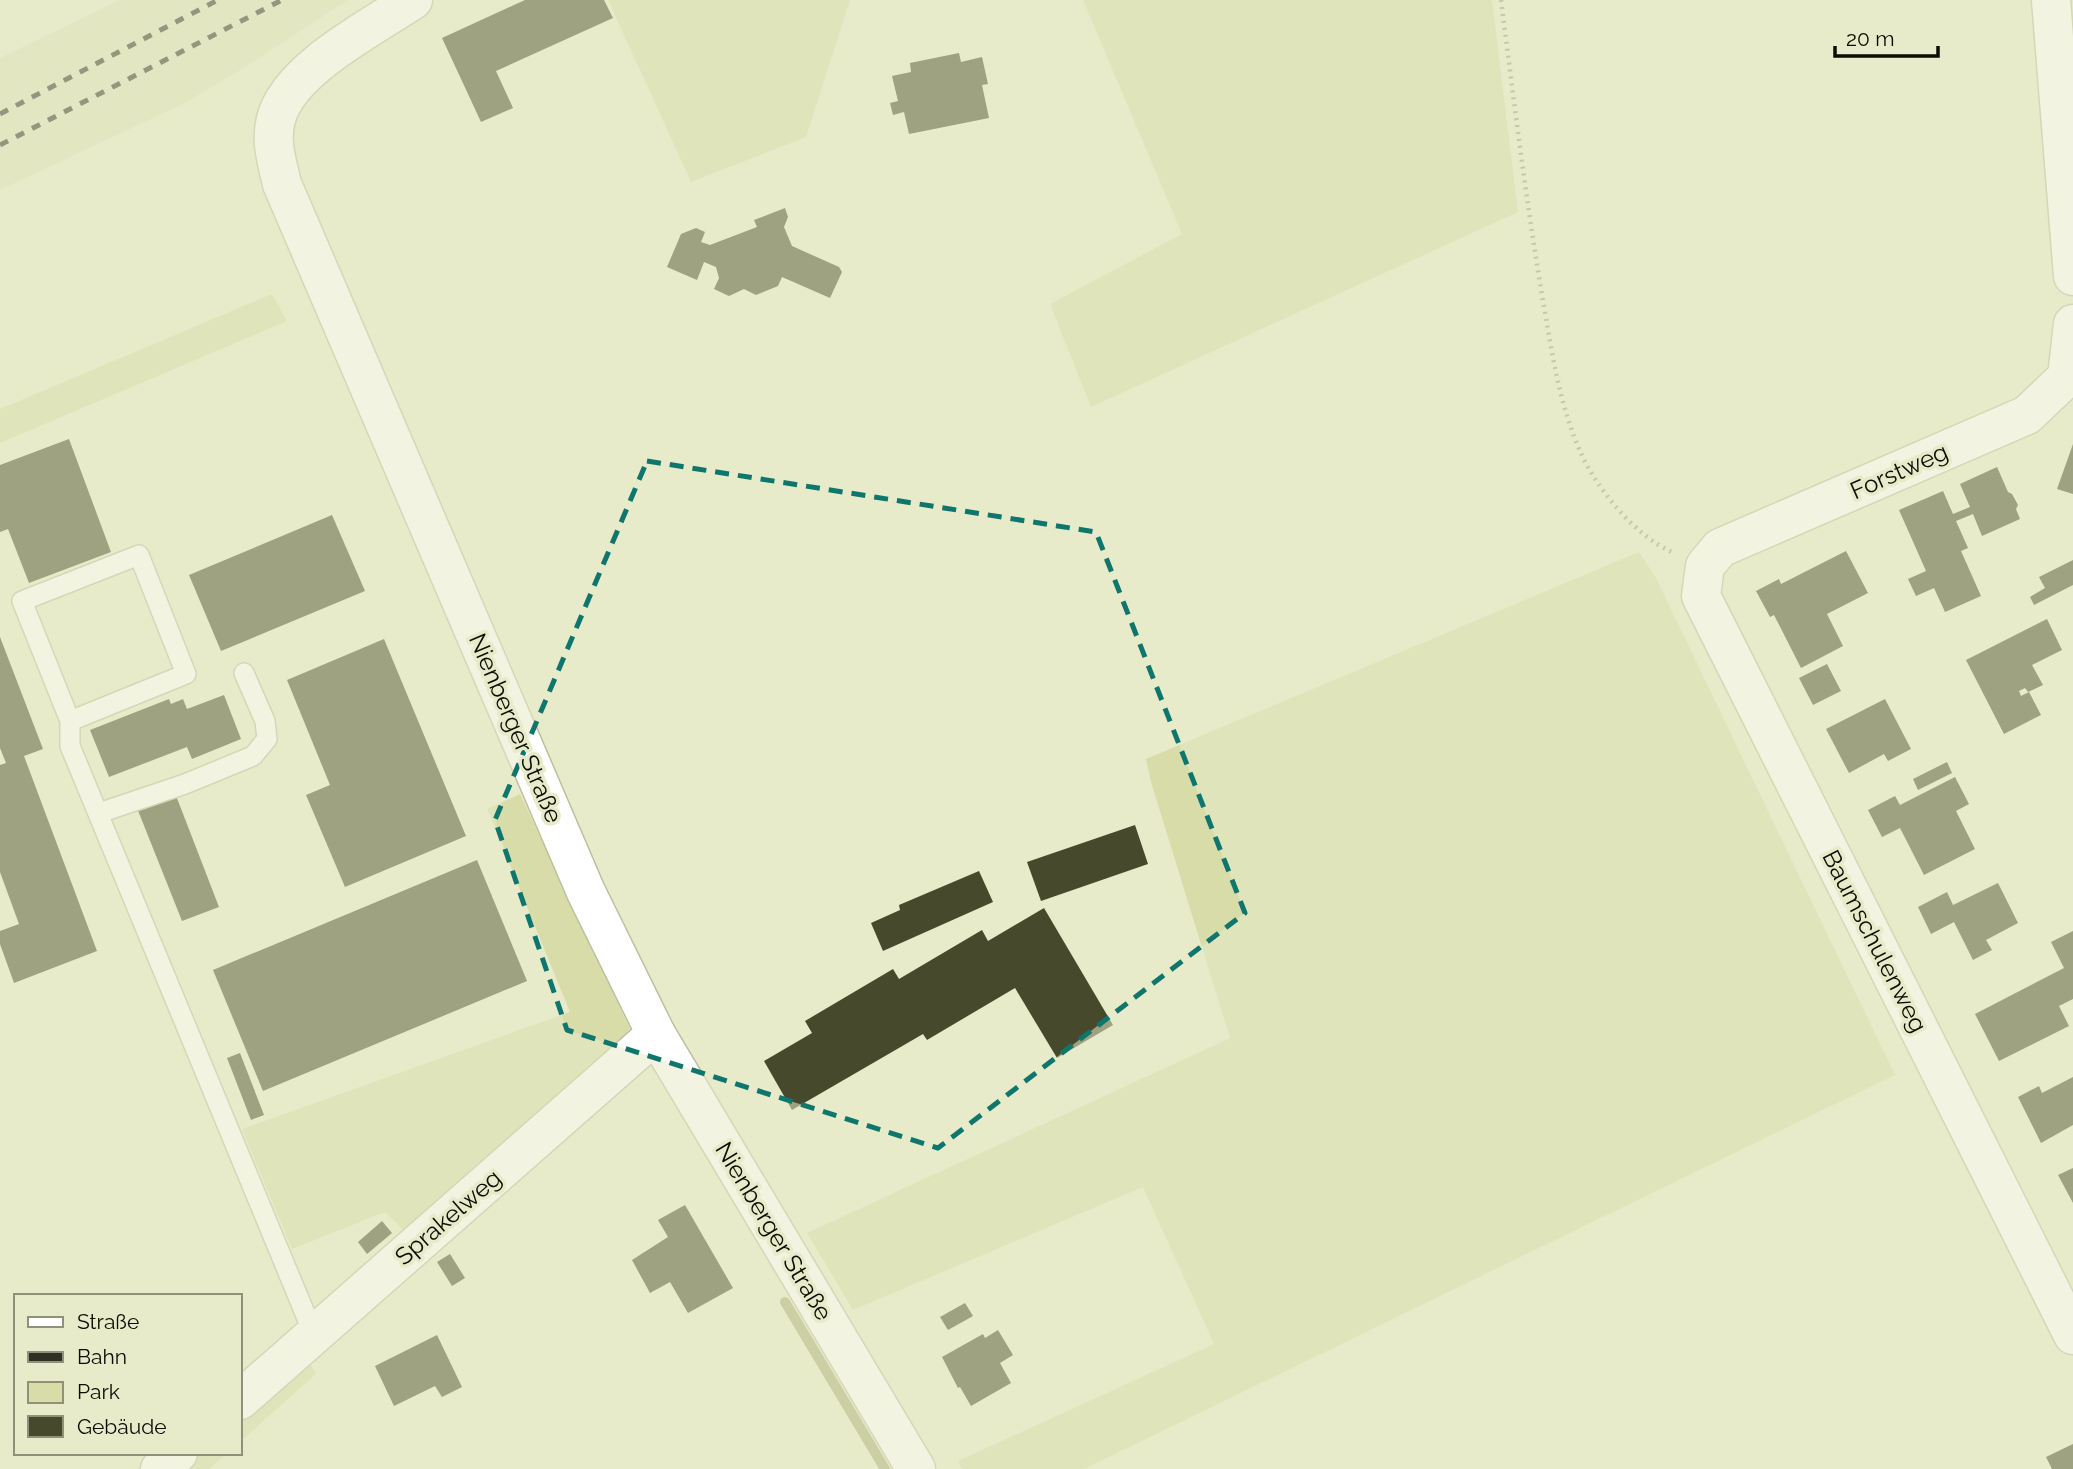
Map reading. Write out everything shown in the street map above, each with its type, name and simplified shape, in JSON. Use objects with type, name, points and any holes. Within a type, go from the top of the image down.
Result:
[{"type":"street","name":"Nienberger Straße","points":[[413,0],[321,61],[300,79],[283,99],[275,121],[274,151],[282,184],[586,892],[656,1034],[916,1469]]},
{"type":"street","points":[[2051,0],[2073,276]]},
{"type":"street","name":"Forstweg","points":[[1712,557],[2027,415],[2070,379],[2073,324]]},
{"type":"street","name":"Baumschulenweg","points":[[1712,557],[1701,596],[2073,1335]]},
{"type":"street","name":"Sprakelweg","points":[[242,1397],[656,1034]]},
{"type":"street","points":[[160,1469],[176,1455]]},
{"type":"lane","points":[[70,721],[186,674],[139,555],[22,601],[70,721],[70,746],[314,1335]]},
{"type":"lane","points":[[99,813],[253,756],[267,739],[265,721],[244,673]]},
{"type":"path","points":[[1501,0],[1529,223],[1554,370],[1580,453],[1596,480],[1627,520],[1667,549],[1712,557]]},
{"type":"highlighted area","points":[[647,461],[1096,532],[1245,913],[938,1148],[567,1030],[495,820]]},
{"type":"shaded area","points":[[119,0],[348,0],[185,103],[0,190],[0,58]]},
{"type":"green space","points":[[608,0],[850,0],[806,137],[691,182]]},
{"type":"green space","points":[[1083,0],[1492,0],[1518,212],[1091,407],[1050,304],[1182,234]]},
{"type":"green space","points":[[272,294],[287,321],[0,443],[0,409]]},
{"type":"green space","points":[[1639,552],[1656,578],[1895,1075],[1084,1469],[962,1469],[958,1461],[1214,1344],[1143,1187],[853,1310],[807,1233],[1230,1038],[1146,759]]},
{"type":"green space","points":[[520,794],[630,1029],[407,1234],[385,1212],[292,1249],[242,1129],[570,1012],[487,809]]},
{"type":"green space","points":[[307,1359],[316,1374],[242,1440],[242,1415]]},
{"type":"green space","points":[[196,1455],[225,1455],[209,1469],[180,1469]]},
{"type":"building","points":[[525,0],[604,0],[613,18],[496,71],[513,108],[481,122],[442,38]]},
{"type":"building","points":[[959,53],[961,62],[982,57],[988,84],[982,85],[989,118],[909,134],[904,112],[893,115],[890,103],[898,101],[892,76],[911,72],[910,63]]},
{"type":"building","points":[[785,208],[788,217],[784,227],[792,246],[839,267],[842,272],[830,298],[782,277],[778,286],[756,295],[744,289],[729,296],[714,289],[719,278],[716,267],[704,262],[697,280],[667,267],[681,234],[696,228],[705,232],[701,242],[710,245],[757,227],[754,220]]},
{"type":"building","points":[[69,439],[111,552],[29,583],[8,529],[0,532],[0,465]]},
{"type":"building","points":[[2073,444],[2073,494],[2057,489]]},
{"type":"building","points":[[1997,467],[2008,492],[2018,505],[2016,509],[2020,519],[1982,536],[1973,514],[1956,521],[1968,548],[1961,551],[1981,596],[1945,612],[1934,588],[1916,596],[1908,579],[1926,571],[1899,510],[1943,491],[1953,514],[1970,507],[1960,484]]},
{"type":"building","points":[[332,515],[365,591],[221,651],[189,575]]},
{"type":"building","points":[[1846,551],[1868,593],[1827,614],[1843,646],[1801,668],[1774,615],[1770,617],[1756,591],[1779,579],[1781,584]]},
{"type":"building","points":[[2073,560],[2073,585],[2034,605],[2030,597],[2045,588],[2039,577]]},
{"type":"building","points":[[2047,619],[2062,650],[2032,665],[2043,685],[2028,692],[2025,688],[2019,691],[2021,696],[2029,692],[2041,715],[2004,734],[1966,660]]},
{"type":"building","points":[[0,637],[43,749],[24,756],[97,951],[14,983],[0,944],[0,931],[19,924],[0,872],[0,765],[6,763],[0,748]]},
{"type":"building","points":[[384,639],[466,836],[345,887],[306,795],[330,785],[287,680]]},
{"type":"building","points":[[1827,664],[1841,691],[1813,705],[1799,678]]},
{"type":"building","points":[[224,695],[241,739],[192,759],[187,747],[109,777],[90,730],[169,699],[171,704],[183,699],[187,709]]},
{"type":"building","points":[[1885,699],[1911,749],[1888,761],[1884,754],[1849,773],[1826,729]]},
{"type":"building","points":[[1947,762],[1952,773],[1918,790],[1913,779]]},
{"type":"building","points":[[1955,777],[1969,804],[1956,811],[1975,849],[1924,875],[1900,828],[1882,837],[1868,810],[1895,796],[1900,805]]},
{"type":"building","points":[[175,793],[219,907],[182,921],[137,808]]},
{"type":"building","points":[[1135,825],[1148,864],[1041,901],[1027,862]]},
{"type":"building","points":[[477,860],[527,981],[263,1091],[213,970]]},
{"type":"building","points":[[979,871],[993,902],[883,951],[871,923],[900,910],[899,905]]},
{"type":"building","points":[[1998,883],[2018,923],[1986,940],[1992,950],[1973,960],[1954,922],[1931,934],[1918,907],[1947,892],[1953,905]]},
{"type":"building","points":[[1044,908],[1113,1025],[1057,1058],[1015,988],[927,1040],[923,1034],[792,1110],[764,1061],[812,1033],[805,1021],[893,969],[899,979],[982,930],[988,941]]},
{"type":"building","points":[[2073,931],[2073,999],[2059,1006],[2069,1026],[1999,1061],[1975,1014],[2064,968],[2051,942]]},
{"type":"building","points":[[240,1053],[264,1115],[251,1120],[227,1058]]},
{"type":"building","points":[[2073,1077],[2073,1125],[2041,1143],[2018,1097],[2039,1086],[2042,1093]]},
{"type":"building","points":[[2073,1168],[2073,1203],[2058,1175]]},
{"type":"building","points":[[685,1205],[733,1288],[688,1313],[670,1282],[650,1293],[632,1260],[668,1237],[658,1220]]},
{"type":"building","points":[[382,1221],[392,1233],[367,1254],[358,1242]]},
{"type":"building","points":[[450,1254],[465,1278],[452,1286],[437,1262]]},
{"type":"building","points":[[965,1303],[973,1316],[948,1330],[940,1317]]},
{"type":"building","points":[[998,1330],[1013,1355],[1000,1363],[1011,1383],[971,1406],[942,1357],[983,1334],[985,1338]]},
{"type":"building","points":[[437,1335],[462,1387],[442,1397],[435,1386],[394,1406],[375,1366]]},
{"type":"building","points":[[2073,1444],[2073,1469],[2052,1469],[2046,1457]]},
{"type":"waterway","points":[[785,1302],[885,1469]]},
{"type":"railway","points":[[0,114],[218,0]]},
{"type":"railway","points":[[0,145],[282,0]]}]
